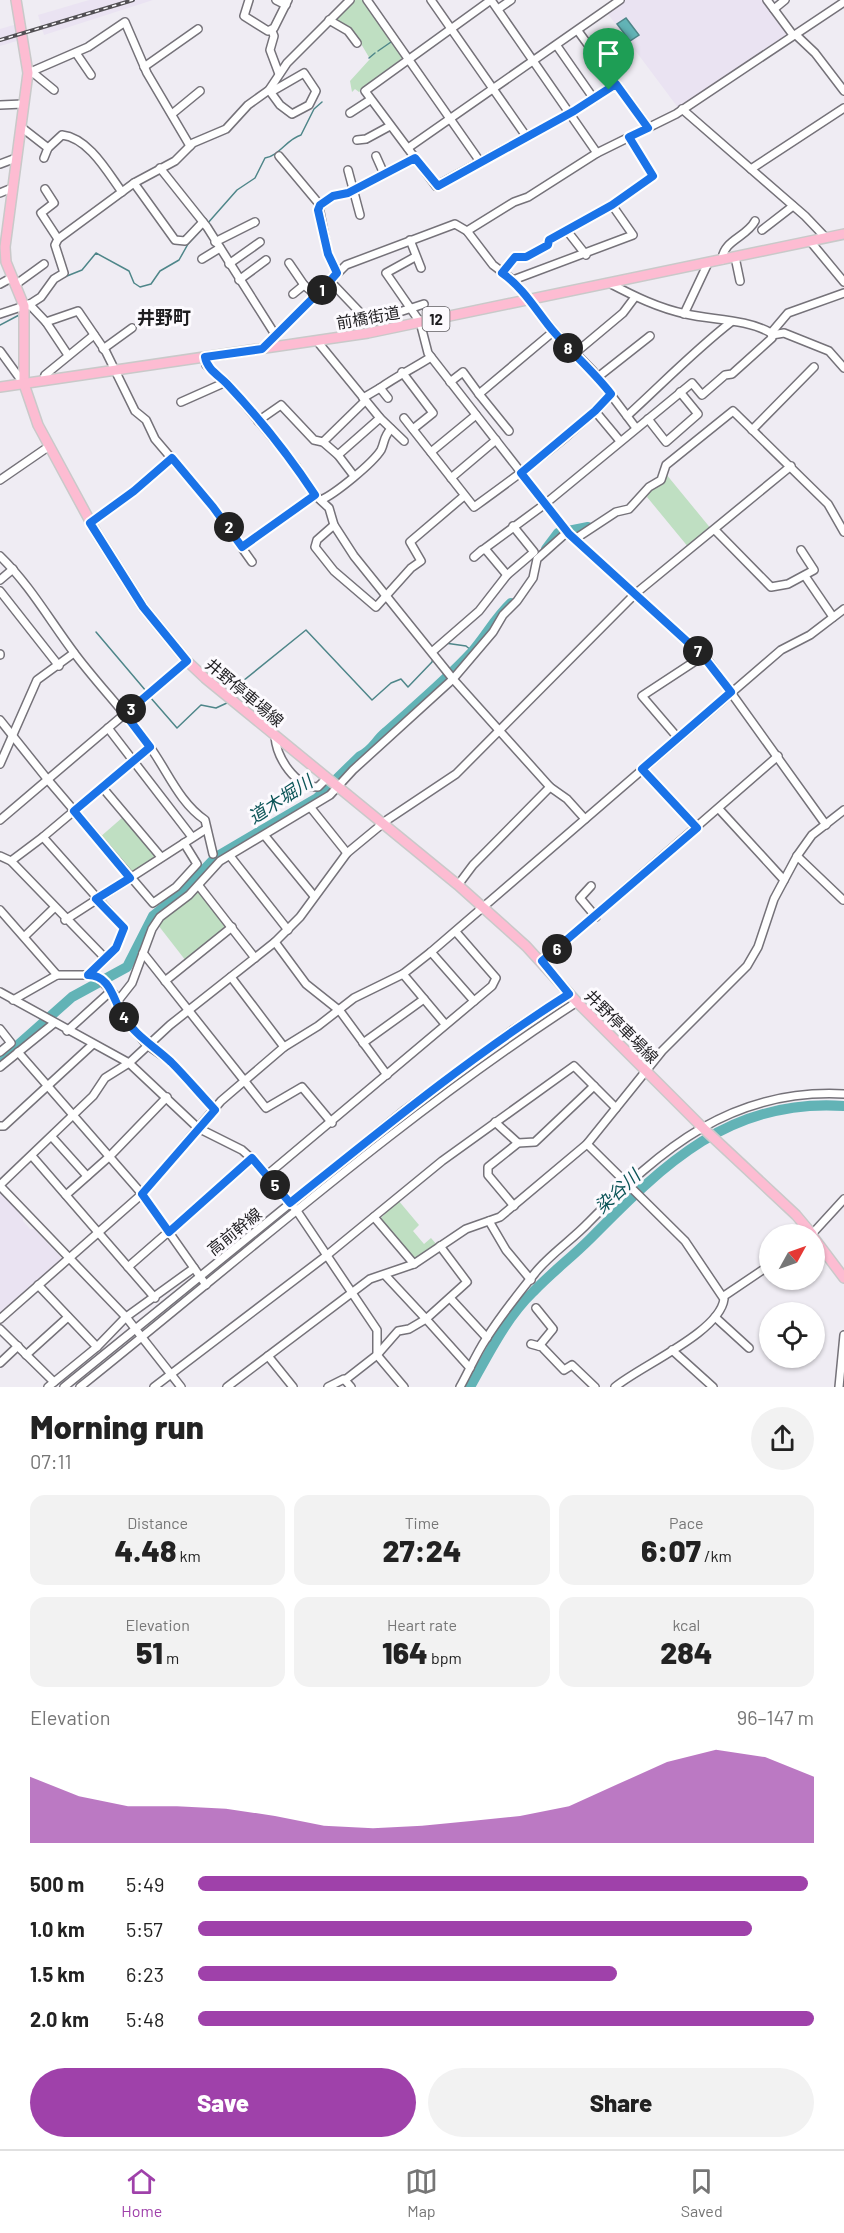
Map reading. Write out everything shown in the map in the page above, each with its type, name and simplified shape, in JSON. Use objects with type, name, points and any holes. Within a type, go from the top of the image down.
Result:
[{"type":"main road","name":"井野停車場線","points":[[16,0],[30,73],[23,104],[3,245],[13,282],[25,306],[24,384],[29,405],[48,447],[90,523],[143,607],[187,661],[275,737],[458,885],[542,961],[569,994],[803,1224]]},
{"type":"main road","name":"前橋街道","points":[[0,387],[383,330],[844,234]]},
{"type":"main road","points":[[825,1252],[844,1278]]},
{"type":"street","points":[[249,0],[244,16],[261,28],[272,31]]},
{"type":"street","points":[[276,0],[287,2],[272,31],[274,36],[270,50],[279,74]]},
{"type":"street","points":[[334,0],[340,8]]},
{"type":"street","points":[[270,91],[279,74],[350,0]]},
{"type":"street","points":[[367,0],[481,163]]},
{"type":"street","points":[[431,0],[526,136]]},
{"type":"street","points":[[597,153],[570,114],[534,62],[498,9],[491,0],[366,88],[369,100],[401,143],[408,148],[438,186],[570,114],[616,84]]},
{"type":"street","points":[[498,9],[511,0]]},
{"type":"street","points":[[408,148],[620,0]]},
{"type":"street","points":[[767,0],[793,35],[796,35],[815,53],[844,91]]},
{"type":"street","points":[[774,9],[785,0]]},
{"type":"street","points":[[466,231],[514,202],[528,197],[597,153],[682,109],[844,2]]},
{"type":"street","points":[[329,20],[348,31],[357,43]]},
{"type":"street","points":[[30,73],[76,53],[125,22],[144,67],[190,146]]},
{"type":"street","points":[[144,67],[198,29]]},
{"type":"street","points":[[578,31],[648,128]]},
{"type":"street","points":[[557,46],[594,99]]},
{"type":"street","points":[[76,53],[91,75]]},
{"type":"street","points":[[30,73],[54,90]]},
{"type":"street","points":[[0,314],[25,306],[41,297],[54,279],[64,273],[55,245],[58,239],[134,183],[175,161],[190,146],[226,129],[248,105],[270,91],[304,73],[316,91],[309,105],[292,114],[280,105],[270,91]]},
{"type":"street","points":[[172,114],[200,91]]},
{"type":"street","points":[[350,113],[369,100]]},
{"type":"street","points":[[0,105],[23,104]]},
{"type":"street","points":[[751,169],[844,108]]},
{"type":"street","points":[[682,109],[793,206],[826,238]]},
{"type":"street","points":[[357,140],[366,139],[390,126]]},
{"type":"street","points":[[21,127],[48,148]]},
{"type":"street","points":[[44,158],[48,148],[62,135],[74,138],[100,163],[122,192]]},
{"type":"street","points":[[502,273],[515,257],[526,257],[548,245],[549,240],[568,232],[612,205],[653,176],[629,137]]},
{"type":"street","points":[[279,156],[320,205],[319,213],[325,244],[337,273]]},
{"type":"street","points":[[376,156],[384,174]]},
{"type":"street","points":[[0,164],[15,158]]},
{"type":"street","points":[[320,205],[333,196],[415,158]]},
{"type":"street","points":[[160,168],[203,222],[276,336]]},
{"type":"street","points":[[348,170],[360,215]]},
{"type":"street","points":[[134,183],[175,240],[185,241],[203,222]]},
{"type":"street","points":[[0,193],[12,188]]},
{"type":"street","points":[[45,189],[54,203],[41,213],[58,239]]},
{"type":"street","points":[[513,280],[586,255],[633,234],[612,205]]},
{"type":"street","points":[[762,230],[793,206]]},
{"type":"street","points":[[722,260],[726,247],[750,229],[755,221]]},
{"type":"street","points":[[202,259],[218,245],[255,222]]},
{"type":"street","points":[[262,349],[346,265],[451,224],[466,231],[502,273],[513,280],[573,354],[598,377],[636,428]]},
{"type":"street","points":[[568,232],[586,255]]},
{"type":"street","points":[[410,240],[420,268]]},
{"type":"street","points":[[810,241],[844,282]]},
{"type":"street","points":[[229,264],[260,242]]},
{"type":"street","points":[[415,257],[386,273],[420,322],[430,357],[572,537],[703,656],[826,825]]},
{"type":"street","points":[[735,257],[740,281]]},
{"type":"street","points":[[239,280],[266,260]]},
{"type":"street","points":[[289,263],[304,285],[317,296]]},
{"type":"street","points":[[684,314],[708,263]]},
{"type":"street","points":[[0,284],[13,282],[44,264]]},
{"type":"street","points":[[330,281],[371,324],[424,304]]},
{"type":"street","points":[[609,283],[635,297],[684,314],[731,322],[771,334],[784,333],[829,351],[844,368]]},
{"type":"street","points":[[293,294],[304,285]]},
{"type":"street","points":[[474,557],[545,504],[692,383],[702,395],[725,375],[732,374],[788,314],[844,293]]},
{"type":"street","points":[[573,354],[617,318],[635,297]]},
{"type":"street","points":[[25,306],[46,322],[68,355]]},
{"type":"street","points":[[46,322],[76,310],[104,349],[135,411],[146,420],[155,439],[213,507],[252,562]]},
{"type":"street","points":[[378,320],[383,330]]},
{"type":"street","points":[[627,416],[674,373],[693,352],[731,322]]},
{"type":"street","points":[[104,349],[132,328]]},
{"type":"street","points":[[479,394],[554,331]]},
{"type":"street","points":[[43,381],[45,375],[94,335]]},
{"type":"street","points":[[598,377],[650,336]]},
{"type":"street","points":[[317,341],[380,418],[404,441]]},
{"type":"street","points":[[0,351],[24,384]]},
{"type":"street","points":[[205,357],[206,365],[225,382],[296,466],[318,498],[329,508],[334,525],[453,679],[550,787],[567,799],[585,819]]},
{"type":"street","points":[[323,442],[364,399],[402,372],[430,357]]},
{"type":"street","points":[[752,430],[814,367]]},
{"type":"street","points":[[402,372],[433,413],[413,429]]},
{"type":"street","points":[[450,382],[463,372],[509,431]]},
{"type":"street","points":[[181,402],[225,382]]},
{"type":"street","points":[[380,388],[388,398]]},
{"type":"street","points":[[648,419],[666,442],[698,414],[680,392]]},
{"type":"street","points":[[404,418],[474,507],[521,473],[595,411],[611,394]]},
{"type":"street","points":[[258,421],[281,405],[314,440],[323,442],[338,455],[354,476]]},
{"type":"street","points":[[595,411],[620,441]]},
{"type":"street","points":[[117,1002],[132,983],[160,917],[199,886],[210,869],[330,795],[336,786],[453,679],[493,632],[503,615],[517,601],[532,578],[537,559],[553,547],[561,535],[572,537],[616,512],[629,509],[649,487],[661,480],[666,465],[731,413],[737,412],[752,430],[832,508],[844,532]]},
{"type":"street","points":[[431,452],[476,415]]},
{"type":"street","points":[[338,455],[380,418]]},
{"type":"street","points":[[242,547],[318,498],[334,494],[381,449],[383,437],[391,429]]},
{"type":"street","points":[[451,478],[496,440]]},
{"type":"street","points":[[0,480],[48,447]]},
{"type":"street","points":[[90,523],[134,491],[172,458]]},
{"type":"street","points":[[182,1387],[136,1328],[0,1186],[93,1096],[105,1078],[129,1063],[147,1045],[288,930],[347,853],[382,824],[456,774],[635,594],[791,466]]},
{"type":"street","points":[[334,525],[314,545],[327,563],[376,607],[411,567],[421,561],[410,542],[465,496]]},
{"type":"street","points":[[433,651],[478,611],[507,575],[534,552],[513,526]]},
{"type":"street","points":[[715,530],[770,587],[788,584],[814,569],[801,549]]},
{"type":"street","points":[[484,549],[507,575]]},
{"type":"street","points":[[0,555],[14,569],[74,653],[150,747],[180,794],[195,813],[205,820],[213,854]]},
{"type":"street","points":[[0,580],[14,569]]},
{"type":"street","points":[[805,576],[833,617]]},
{"type":"street","points":[[0,591],[58,666]]},
{"type":"street","points":[[0,1320],[142,1194],[215,1110],[244,1081],[284,1047],[340,1011],[354,998],[403,974],[456,932],[787,645],[810,635],[844,609]]},
{"type":"street","points":[[0,763],[14,737],[37,680],[74,653]]},
{"type":"street","points":[[678,738],[642,696],[703,656]]},
{"type":"street","points":[[0,820],[187,661]]},
{"type":"street","points":[[0,720],[130,878],[155,903],[184,881],[197,864],[184,843]]},
{"type":"street","points":[[108,728],[192,837]]},
{"type":"street","points":[[275,737],[276,746],[290,771],[298,780],[309,787],[318,787],[327,778]]},
{"type":"street","points":[[11,861],[150,747]]},
{"type":"street","points":[[542,961],[596,917],[778,756]]},
{"type":"street","points":[[642,769],[697,828]]},
{"type":"street","points":[[102,787],[161,857]]},
{"type":"street","points":[[458,885],[473,865],[550,787]]},
{"type":"street","points":[[311,808],[347,853]]},
{"type":"street","points":[[719,809],[784,880]]},
{"type":"street","points":[[227,1387],[236,1384],[268,1356],[370,1279],[414,1264],[466,1229],[500,1217],[587,1144],[646,1071],[750,961],[784,880],[797,856],[805,844],[844,810]]},
{"type":"street","points":[[65,920],[206,829]]},
{"type":"street","points":[[265,836],[314,896]]},
{"type":"street","points":[[43,837],[124,928],[116,948],[88,975]]},
{"type":"street","points":[[0,856],[11,861],[65,920],[105,958]]},
{"type":"street","points":[[230,856],[288,930]]},
{"type":"street","points":[[797,856],[843,900]]},
{"type":"street","points":[[199,886],[255,958]]},
{"type":"street","points":[[591,886],[580,898],[596,917]]},
{"type":"street","points":[[25,936],[54,908]]},
{"type":"street","points":[[0,910],[57,975]]},
{"type":"street","points":[[165,981],[232,927]]},
{"type":"street","points":[[267,1175],[492,986],[496,978],[456,932]]},
{"type":"street","points":[[275,942],[306,984],[340,1011],[387,1075]]},
{"type":"street","points":[[431,952],[474,1001]]},
{"type":"street","points":[[143,953],[266,1108],[302,1087],[332,1122]]},
{"type":"street","points":[[403,974],[445,1024]]},
{"type":"street","points":[[13,1000],[57,975],[88,975],[102,979],[111,991],[122,1015],[147,1045],[170,1061],[215,1110]]},
{"type":"street","points":[[231,977],[284,1047]]},
{"type":"street","points":[[67,1031],[111,991]]},
{"type":"street","name":"高前幹線","points":[[64,1387],[405,1110],[513,1029],[569,994]]},
{"type":"street","points":[[1,995],[129,1063],[198,1128],[242,1150],[252,1158],[297,1211],[377,1330],[377,1355],[404,1387]]},
{"type":"street","points":[[363,1043],[424,999]]},
{"type":"street","name":"高前幹線","points":[[80,1387],[411,1117],[477,1068],[577,1002]]},
{"type":"street","points":[[0,1067],[49,1021]]},
{"type":"street","points":[[0,1029],[11,1043],[0,1052]]},
{"type":"street","points":[[0,1126],[4,1126],[92,1045]]},
{"type":"street","points":[[18,1052],[142,1194],[206,1285]]},
{"type":"street","points":[[154,1387],[326,1256],[495,1122],[574,1066],[616,1107]]},
{"type":"street","points":[[514,1206],[488,1175],[488,1167],[518,1143],[535,1142],[594,1086]]},
{"type":"street","points":[[460,1387],[487,1338],[536,1271],[628,1184],[682,1139],[734,1111],[767,1101],[812,1094],[844,1094]]},
{"type":"street","points":[[66,1195],[110,1156],[167,1097]]},
{"type":"street","points":[[495,1122],[518,1143]]},
{"type":"street","points":[[52,1137],[87,1176]]},
{"type":"street","points":[[587,1144],[685,1241],[724,1296],[723,1306],[715,1317],[672,1350],[615,1387]]},
{"type":"street","points":[[32,1156],[155,1298]]},
{"type":"street","points":[[128,1267],[252,1158]]},
{"type":"street","points":[[823,1224],[844,1199]]},
{"type":"street","points":[[374,1217],[414,1264]]},
{"type":"street","points":[[489,1221],[506,1250],[531,1280]]},
{"type":"street","points":[[345,1380],[377,1355],[398,1331],[409,1329],[426,1319],[467,1282],[440,1246]]},
{"type":"street","points":[[0,1329],[18,1346],[51,1385],[98,1347],[126,1317],[194,1268]]},
{"type":"street","points":[[724,1296],[759,1272]]},
{"type":"street","points":[[385,1275],[470,1368]]},
{"type":"street","points":[[38,1285],[98,1347]]},
{"type":"street","points":[[450,1298],[487,1338]]},
{"type":"street","points":[[536,1308],[553,1329],[535,1345],[564,1370],[572,1365],[596,1387]]},
{"type":"street","points":[[26,1355],[68,1317]]},
{"type":"street","points":[[715,1317],[749,1348]]},
{"type":"street","points":[[839,1387],[844,1335]]},
{"type":"street","points":[[0,1363],[18,1346]]},
{"type":"street","points":[[672,1350],[713,1387]]},
{"type":"street","points":[[268,1356],[293,1387]]},
{"type":"street","points":[[328,1387],[338,1379],[345,1380],[351,1387]]},
{"type":"shaded area","points":[[89,0],[153,0],[44,35],[38,15]]},
{"type":"shaded area","points":[[624,0],[764,0],[787,31],[786,37],[679,109],[608,14]]},
{"type":"shaded area","points":[[17,24],[20,40],[0,46],[0,29]]},
{"type":"shaded area","points":[[0,1192],[23,1216],[23,1221],[30,1229],[34,1229],[60,1256],[61,1261],[0,1317]]},
{"type":"green space","points":[[355,0],[363,0],[403,55],[359,92],[355,89],[352,92],[350,81],[370,59],[360,42],[334,18]]},
{"type":"green space","points":[[666,474],[712,530],[689,548],[647,497],[651,489],[665,481]]},
{"type":"green space","points":[[123,817],[156,855],[156,858],[132,873],[99,838]]},
{"type":"green space","points":[[197,890],[227,925],[186,961],[158,925],[162,918]]},
{"type":"green space","points":[[398,1200],[419,1225],[413,1231],[424,1244],[431,1238],[437,1245],[415,1261],[380,1219]]},
{"type":"water","points":[[626,18],[639,35],[630,41],[617,24]]},
{"type":"waterway","points":[[378,51],[391,42]]},
{"type":"waterway","points":[[369,58],[375,53]]},
{"type":"waterway","points":[[207,224],[237,190],[255,178],[265,158],[275,154],[291,140],[301,135],[314,109],[322,102]]},
{"type":"waterway","points":[[62,278],[82,270],[96,253],[129,271],[134,283],[140,287],[151,284],[160,271],[179,260],[188,244],[204,227]]},
{"type":"waterway","points":[[45,298],[50,289]]},
{"type":"waterway","points":[[0,325],[21,314]]},
{"type":"waterway","name":"道木堀川","points":[[546,549],[558,533],[588,527]]},
{"type":"waterway","name":"道木堀川","points":[[0,1061],[72,997],[127,967],[153,916],[183,892],[216,857],[317,798],[461,663],[511,603]]},
{"type":"waterway","points":[[236,699],[233,689],[306,630],[372,700],[391,683],[401,679],[408,687],[432,662],[433,658]]},
{"type":"waterway","points":[[96,632],[146,691]]},
{"type":"waterway","points":[[445,643],[466,646],[472,651]]},
{"type":"waterway","points":[[150,697],[177,728],[201,705],[216,708],[229,702]]},
{"type":"waterway","name":"染谷川","points":[[470,1387],[498,1337],[523,1302],[617,1211],[673,1162],[702,1141],[733,1125],[767,1113],[803,1106],[844,1106]]},
{"type":"railway","points":[[0,40],[133,0]]},
{"type":"district","name":"井野町","points":[[164,317]]},
{"type":"route","points":[[616,84],[648,128],[629,137],[653,176],[612,205],[568,232],[549,240],[548,245],[526,257],[522,255],[515,257],[502,273],[513,280],[573,354],[593,371],[611,394],[595,411],[521,473],[569,534],[703,656],[731,692],[642,769],[697,828],[542,961],[569,994],[513,1029],[405,1110],[290,1203],[252,1158],[169,1232],[142,1194],[215,1110],[170,1061],[147,1045],[122,1015],[114,994],[102,979],[96,975],[88,975],[116,948],[124,928],[96,899],[130,878],[74,811],[150,747],[125,714],[187,661],[143,607],[90,523],[134,491],[172,458],[232,531],[242,547],[315,495],[296,466],[282,452],[227,383],[206,365],[205,357],[262,349],[325,288],[337,273],[328,254],[318,210],[320,205],[333,196],[348,193],[415,158],[438,186],[488,160],[537,129],[609,90],[616,84]]}]
